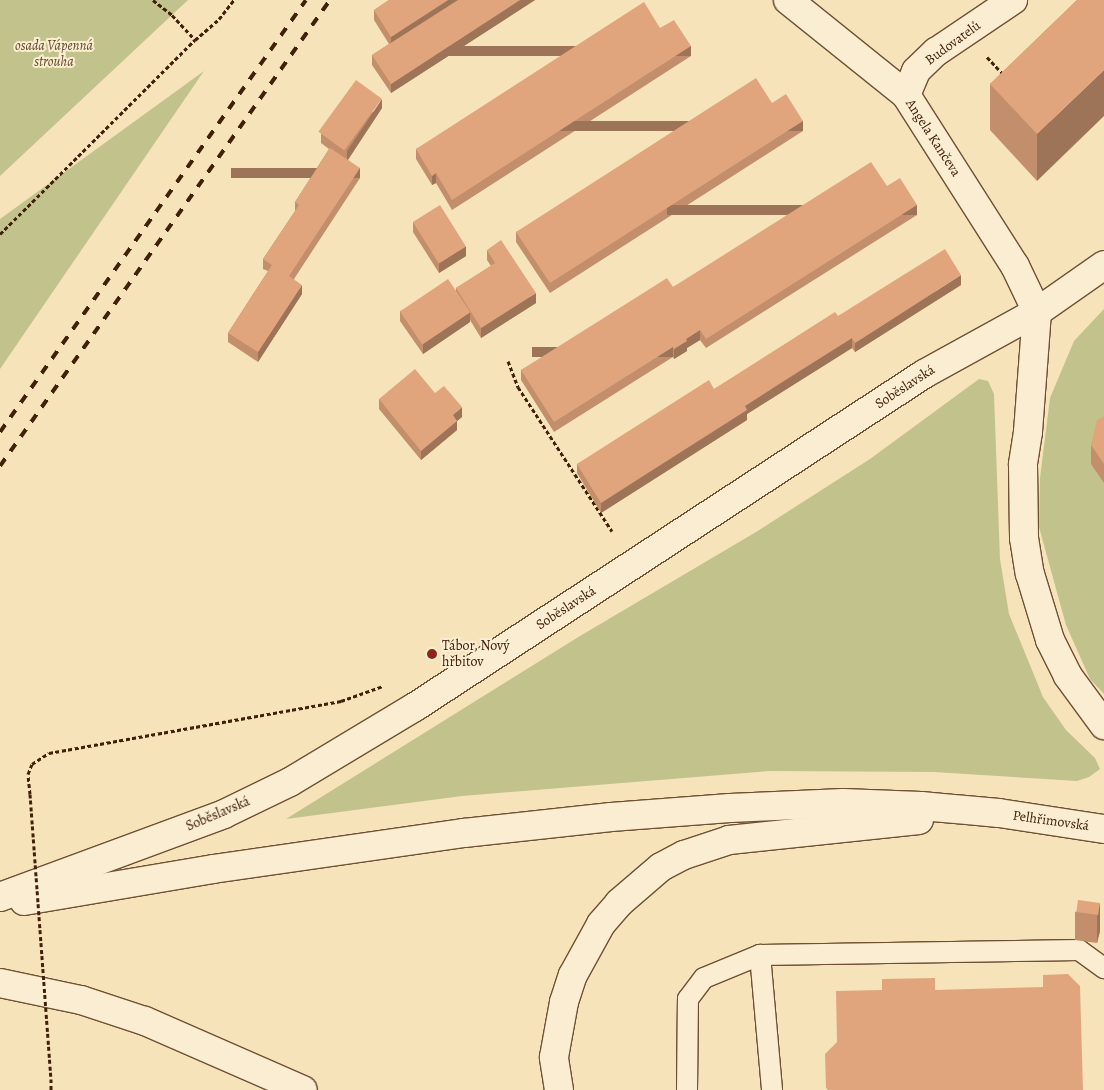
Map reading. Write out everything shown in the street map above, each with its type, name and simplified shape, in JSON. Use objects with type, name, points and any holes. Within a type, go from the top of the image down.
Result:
[{"type":"main road","name":"Angela Kančeva","points":[[788,0],[906,96],[1014,266],[1037,312]]},
{"type":"main road","name":"Budovatelů","points":[[906,96],[916,71],[936,52],[1013,0]]},
{"type":"main road","name":"Soběslavská","points":[[0,897],[224,814],[290,782],[415,707],[924,374],[1037,312],[1104,265]]},
{"type":"main road","points":[[1037,312],[1028,432],[1023,465],[1024,538],[1030,574],[1050,640],[1068,676],[1104,725]]},
{"type":"main road","points":[[0,904],[213,869],[444,836],[611,817],[730,808],[842,803],[921,806],[999,813]]},
{"type":"main road","points":[[560,1090],[554,1057],[564,1002],[574,974],[601,924],[620,902],[662,867],[684,856],[729,840],[808,830],[999,813]]},
{"type":"main road","name":"Pelhřimovská","points":[[999,813],[1104,829]]},
{"type":"main road","points":[[0,983],[80,1000],[145,1021],[303,1090]]},
{"type":"lane","points":[[687,1090],[688,999],[704,978],[760,955],[1079,950],[1104,968]]},
{"type":"lane","points":[[760,955],[772,1090]]},
{"type":"path","points":[[153,0],[195,40]]},
{"type":"path","points":[[0,234],[195,40],[219,19],[234,0]]},
{"type":"path","points":[[986,56],[1005,76]]},
{"type":"path","points":[[508,361],[518,387],[612,531]]},
{"type":"path","points":[[51,1090],[28,774],[32,764],[49,753],[341,701],[391,684]]},
{"type":"green space","name":"osada Vápenná strouha","points":[[0,0],[188,0],[0,176]]},
{"type":"green space","points":[[204,71],[0,369],[0,219]]},
{"type":"green space","points":[[1104,309],[1104,694],[1090,679],[1066,625],[1039,527],[1040,478],[1050,398],[1074,341]]},
{"type":"green space","points":[[979,379],[988,381],[994,394],[1000,559],[1009,614],[1043,697],[1066,730],[1095,758],[1100,769],[1089,777],[1077,781],[934,772],[769,771],[462,796],[286,819],[580,636],[756,532],[870,459]]},
{"type":"building","points":[[389,0],[448,0],[391,37],[374,10]]},
{"type":"building","points":[[458,0],[520,0],[391,84],[372,55]]},
{"type":"building","points":[[1077,0],[1104,0],[1104,70],[1037,134],[990,84]]},
{"type":"building","points":[[644,2],[660,28],[674,20],[691,46],[452,200],[436,173],[432,176],[416,149]]},
{"type":"building","points":[[756,78],[772,103],[786,94],[803,121],[550,283],[516,232]]},
{"type":"building","points":[[356,80],[382,99],[344,151],[318,132]]},
{"type":"building","points":[[330,148],[360,168],[289,276],[302,285],[258,352],[228,333],[272,265],[263,259],[299,205],[295,202]]},
{"type":"building","points":[[871,162],[887,186],[900,178],[917,205],[706,339],[700,330],[686,339],[687,341],[674,349],[673,347],[554,422],[521,370],[667,278],[673,287]]},
{"type":"building","points":[[440,205],[466,247],[439,264],[413,222]]},
{"type":"building","points":[[501,240],[536,293],[481,328],[456,288],[495,263],[487,250]]},
{"type":"building","points":[[945,249],[961,275],[855,343],[852,338],[785,380],[745,406],[747,410],[601,503],[577,464],[709,380],[714,389],[835,312],[838,316]]},
{"type":"building","points":[[448,279],[470,312],[422,345],[400,311]]},
{"type":"building","points":[[415,369],[435,393],[444,386],[462,407],[453,415],[457,421],[421,451],[379,399]]},
{"type":"building","points":[[1104,416],[1104,464],[1091,445],[1097,420]]},
{"type":"building","points":[[1078,900],[1100,903],[1098,915],[1076,912]]},
{"type":"building","points":[[1068,974],[1080,986],[1083,1090],[828,1090],[826,1088],[825,1054],[837,1042],[836,991],[882,990],[882,979],[935,978],[935,990],[1043,987],[1043,975]]},
{"type":"railway","points":[[0,432],[306,0]]},
{"type":"railway","points":[[0,466],[330,0]]},
{"type":"place","name":"Tábor, Nový hřbitov","points":[[432,654]]}]
